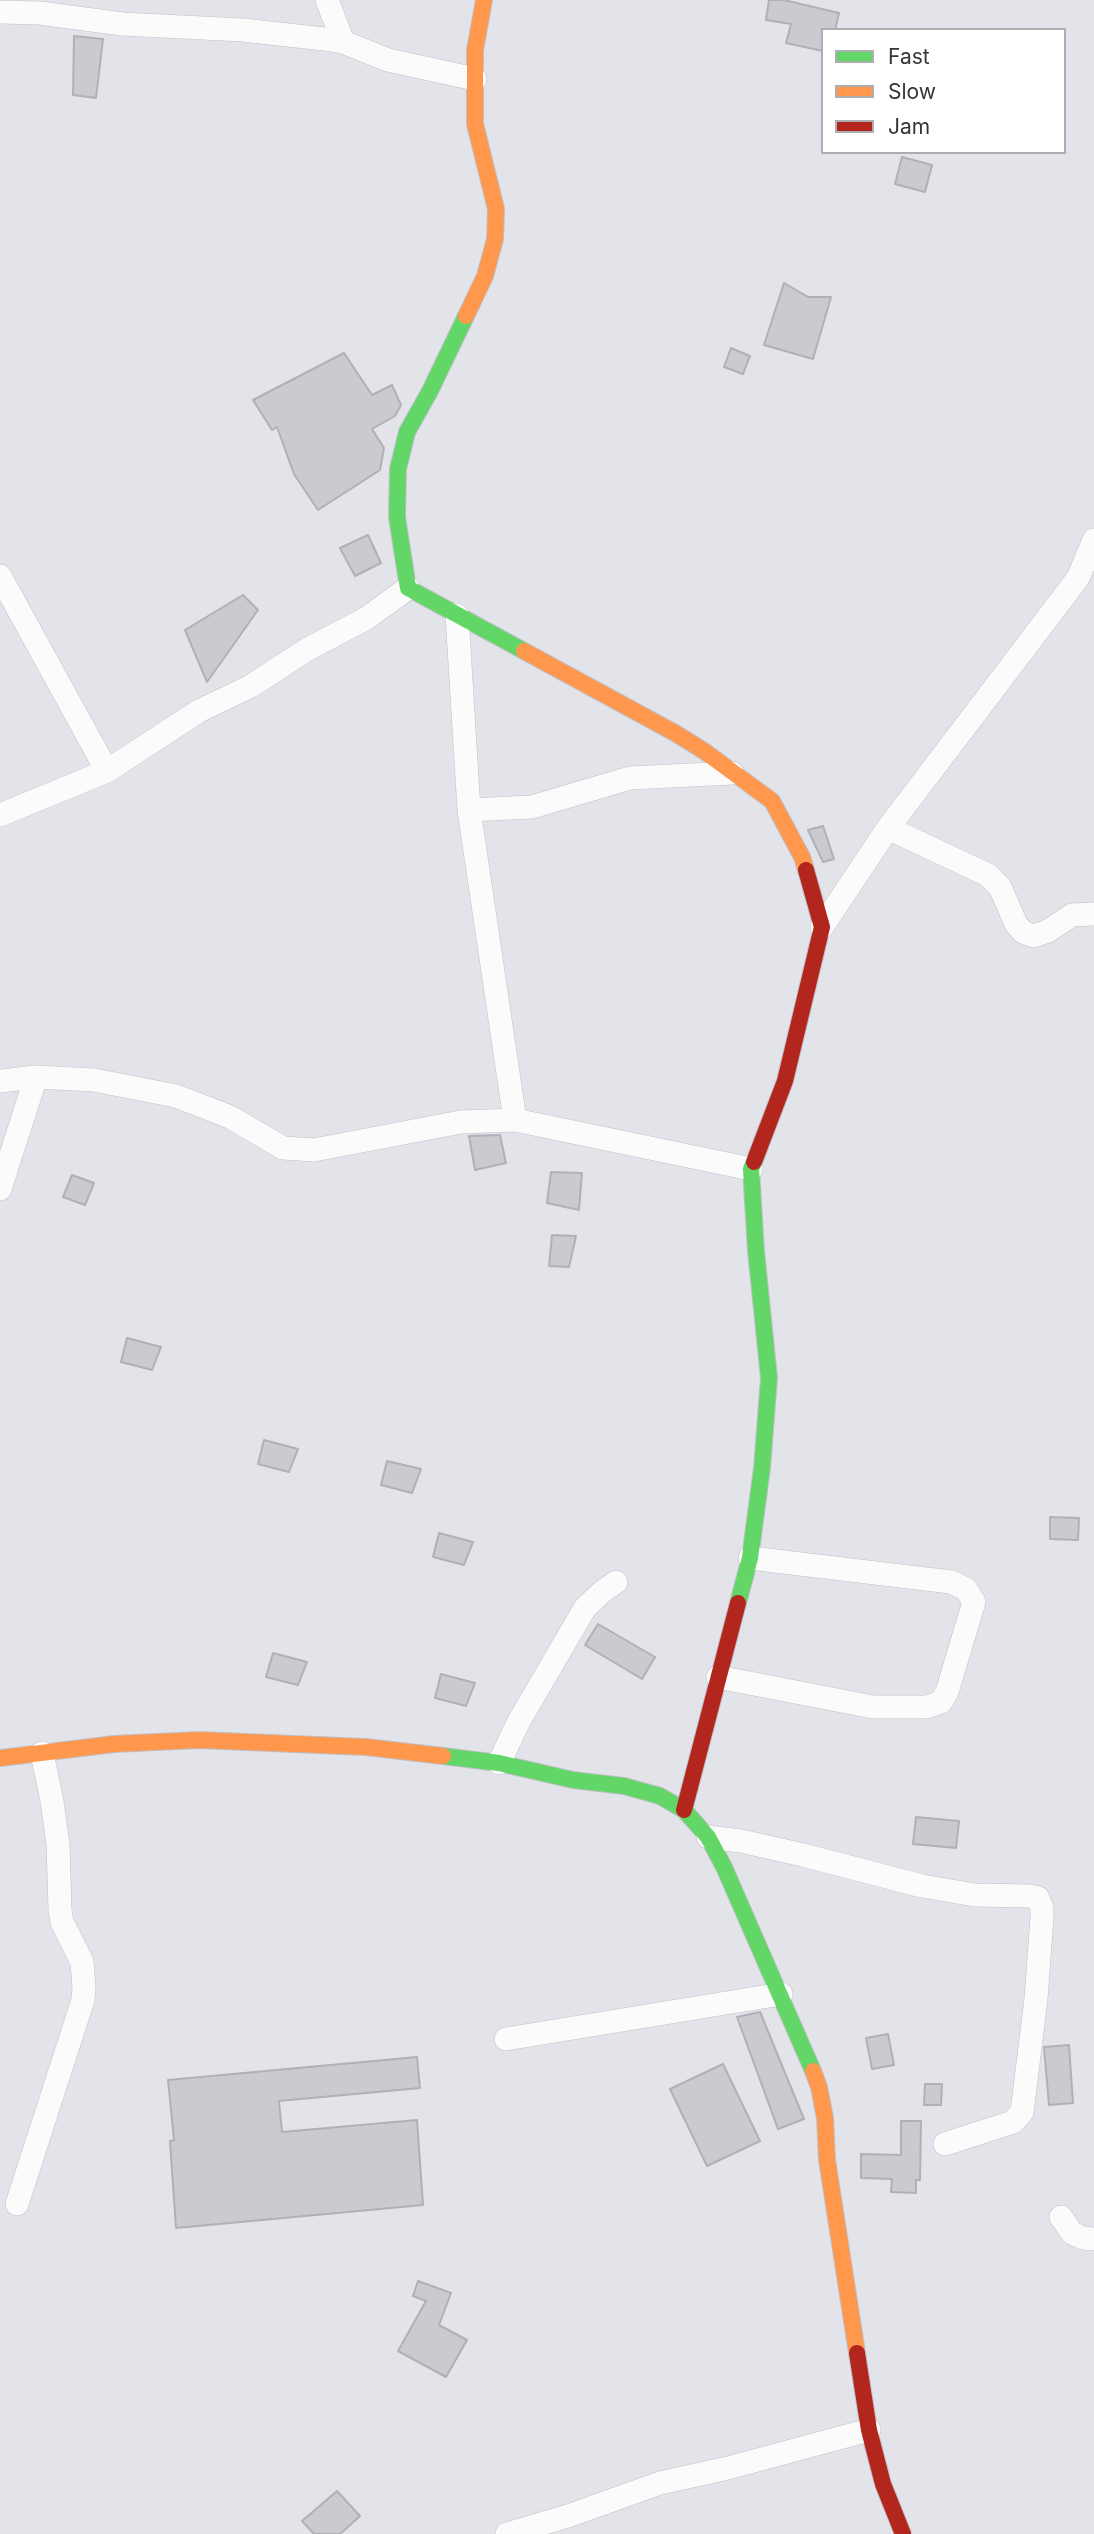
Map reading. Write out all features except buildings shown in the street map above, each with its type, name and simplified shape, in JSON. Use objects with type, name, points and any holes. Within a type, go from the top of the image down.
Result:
[{"type":"street","points":[[327,0],[343,42]]},
{"type":"street","points":[[408,589],[397,517],[398,469],[407,432],[485,276],[495,239],[496,209],[475,124],[475,50],[484,0]]},
{"type":"street","points":[[0,12],[40,13],[122,24],[243,30],[343,42],[388,60],[475,79]]},
{"type":"street","points":[[684,1810],[750,1558],[762,1468],[769,1378],[755,1251],[751,1168],[785,1081],[822,927],[888,828],[1086,580],[1094,540]]},
{"type":"street","points":[[0,576],[107,771]]},
{"type":"street","points":[[408,589],[675,733],[772,801],[802,857],[822,927]]},
{"type":"street","points":[[0,816],[107,771],[199,711],[251,686],[308,649],[367,618],[408,589]]},
{"type":"street","points":[[457,615],[469,810],[515,1120]]},
{"type":"street","points":[[469,810],[532,807],[630,778],[732,773]]},
{"type":"street","points":[[888,828],[988,875],[1000,887],[1016,924],[1023,932],[1034,936],[1048,931],[1072,915],[1094,914]]},
{"type":"street","points":[[0,1081],[36,1077],[94,1080],[176,1096],[230,1117],[283,1148],[314,1150],[461,1122],[515,1120],[751,1168]]},
{"type":"street","points":[[0,1189],[36,1077]]},
{"type":"street","points":[[718,1677],[873,1707],[927,1707],[941,1702],[947,1692],[974,1602],[966,1590],[951,1582],[750,1558]]},
{"type":"street","points":[[499,1763],[519,1721],[585,1608],[616,1582]]},
{"type":"street","points":[[0,1758],[114,1744],[199,1740],[366,1747],[499,1763],[573,1780],[624,1786],[660,1796],[684,1810],[708,1837],[781,1994],[819,2087],[825,2118],[827,2160],[869,2430],[883,2484],[903,2534]]},
{"type":"street","points":[[17,2204],[83,2000],[84,1987],[82,1962],[62,1922],[58,1843],[42,1753]]},
{"type":"street","points":[[708,1837],[741,1841],[803,1855],[922,1886],[975,1895],[1038,1898],[1042,1917],[1037,1986],[1022,2112],[1013,2122],[945,2144]]},
{"type":"street","points":[[506,2039],[781,1994]]},
{"type":"street","points":[[1061,2217],[1072,2233],[1094,2239]]},
{"type":"street","points":[[507,2534],[568,2516],[660,2483],[728,2468],[869,2430]]},
{"type":"traffic: fast","points":[[466,316],[407,432],[398,469],[397,517],[408,588],[524,651]]},
{"type":"traffic: fast","points":[[738,1603],[750,1558],[762,1468],[769,1378],[756,1251],[751,1169],[754,1162]]},
{"type":"traffic: fast","points":[[443,1756],[499,1763],[573,1780],[624,1786],[660,1796],[684,1810],[708,1837],[724,1867],[813,2071]]},
{"type":"traffic: slow","points":[[466,316],[485,276],[495,239],[496,209],[475,124],[475,50],[484,0]]},
{"type":"traffic: slow","points":[[524,651],[675,733],[772,801],[802,857],[806,870]]},
{"type":"traffic: slow","points":[[0,1758],[114,1744],[199,1740],[366,1747],[443,1756]]},
{"type":"traffic: slow","points":[[813,2071],[825,2118],[827,2160],[857,2353]]},
{"type":"traffic: jam","points":[[754,1162],[785,1081],[822,927],[806,870]]},
{"type":"traffic: jam","points":[[684,1810],[738,1603]]},
{"type":"traffic: jam","points":[[857,2353],[869,2430],[883,2484],[903,2534]]}]
